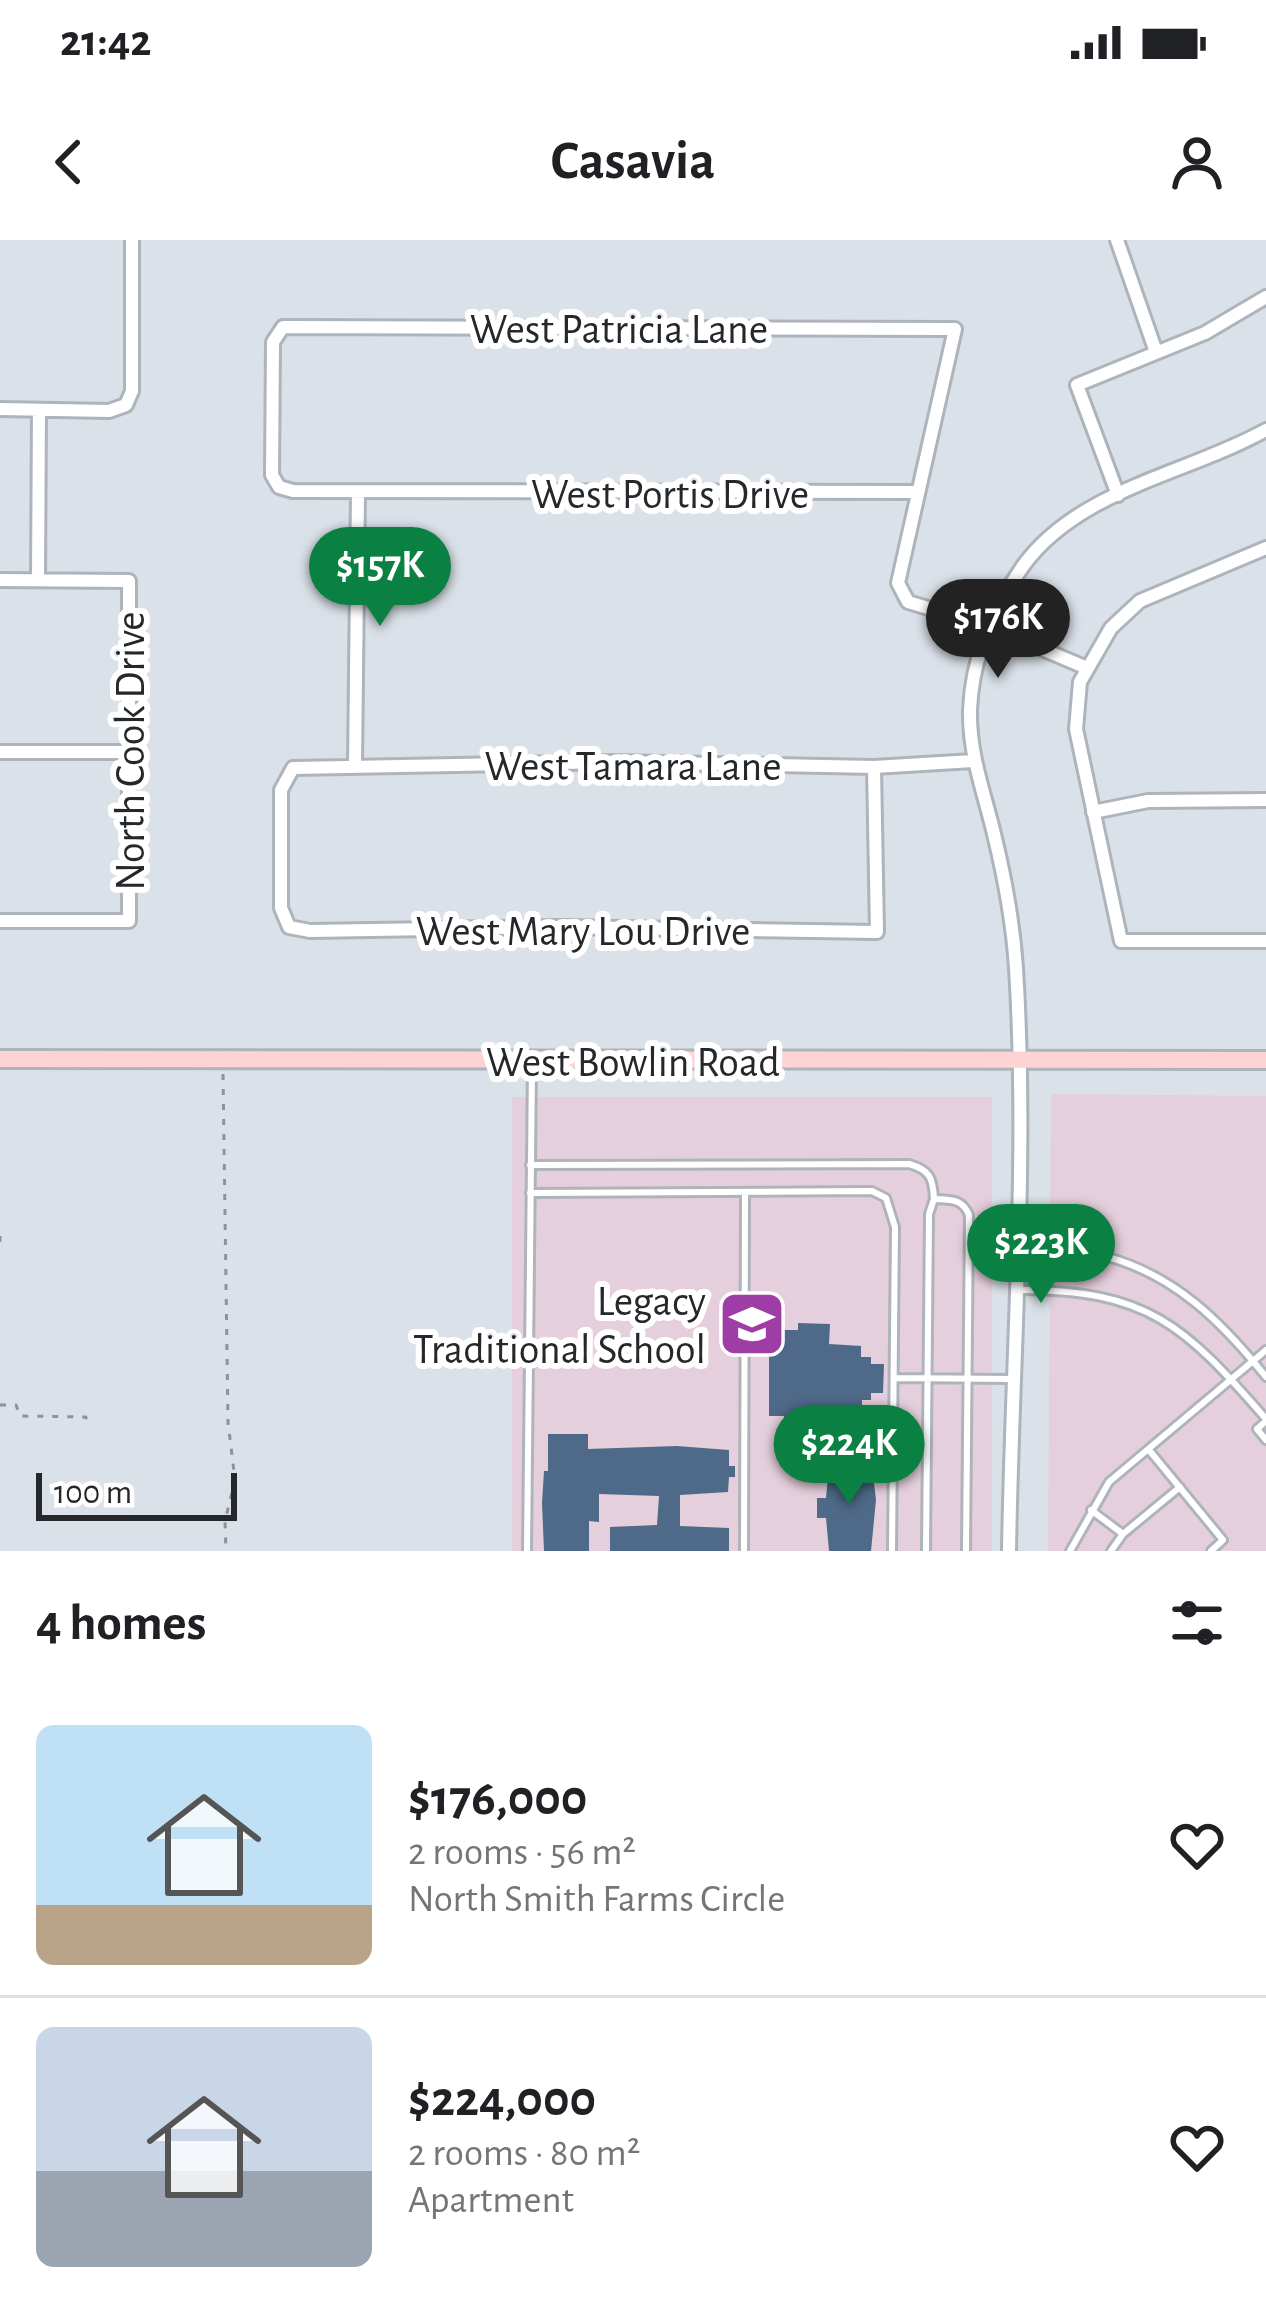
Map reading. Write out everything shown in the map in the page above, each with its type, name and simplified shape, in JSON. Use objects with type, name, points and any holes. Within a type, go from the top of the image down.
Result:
[{"type":"street","points":[[0,410],[109,410],[126,405],[131,391],[132,240]]},
{"type":"street","points":[[1117,240],[1156,352]]},
{"type":"street","points":[[1118,496],[1077,385],[1205,333],[1266,297]]},
{"type":"street","name":"West Patricia Lane","points":[[279,487],[272,476],[273,342],[283,327],[956,329],[918,492]]},
{"type":"street","points":[[0,580],[38,580],[39,410]]},
{"type":"street","points":[[1009,1551],[1019,1060],[1011,911],[973,761],[970,709],[977,658],[988,626],[1024,564],[1075,516],[1266,430]]},
{"type":"street","name":"West Portis Drive","points":[[279,487],[358,493],[918,492]]},
{"type":"street","points":[[918,492],[898,583],[908,602],[988,626],[1087,668]]},
{"type":"street","points":[[355,765],[358,493]]},
{"type":"street","points":[[1266,548],[1139,601],[1111,628],[1080,682],[1076,729],[1121,941],[1266,940]]},
{"type":"street","name":"North Cook Drive","points":[[0,921],[129,922],[128,581],[38,580]]},
{"type":"street","points":[[0,752],[129,752]]},
{"type":"street","name":"West Tamara Lane","points":[[289,927],[281,908],[280,790],[293,769],[614,763],[874,767],[973,761]]},
{"type":"street","name":"West Mary Lou Drive","points":[[289,927],[310,931],[560,927],[878,932],[874,767]]},
{"type":"street","points":[[1093,812],[1148,800],[1266,800]]},
{"type":"street","name":"West Bowlin Road","points":[[0,1059],[1266,1060]]},
{"type":"lane","points":[[527,1551],[532,1061]]},
{"type":"lane","points":[[530,1166],[909,1164],[925,1168],[933,1180],[934,1199],[929,1214],[926,1551]]},
{"type":"lane","points":[[530,1193],[872,1191],[886,1198],[895,1226],[892,1551]]},
{"type":"lane","points":[[744,1551],[745,1193]]},
{"type":"lane","points":[[934,1199],[955,1200],[968,1215],[966,1551]]},
{"type":"lane","points":[[1018,1241],[1099,1255],[1153,1274],[1204,1308],[1266,1377]]},
{"type":"lane","points":[[1017,1290],[1077,1292],[1143,1310],[1196,1342],[1266,1420],[1257,1429],[1266,1440]]},
{"type":"lane","points":[[1070,1551],[1109,1482],[1266,1350]]},
{"type":"lane","points":[[893,1378],[1011,1378]]},
{"type":"lane","points":[[1149,1450],[1223,1540],[1211,1551]]},
{"type":"lane","points":[[1111,1551],[1124,1534],[1180,1487]]},
{"type":"lane","points":[[1090,1510],[1124,1534]]},
{"type":"path","points":[[223,1060],[228,1421],[235,1480],[225,1521],[226,1551]]},
{"type":"path","points":[[0,1236],[0,1251]]},
{"type":"path","points":[[0,1405],[16,1405],[20,1415],[86,1417],[86,1426]]},
{"type":"shaded area","points":[[1051,1094],[1266,1096],[1266,1551],[1048,1551]]},
{"type":"shaded area","name":"Legacy Traditional School","points":[[512,1097],[992,1097],[992,1551],[512,1551]]},
{"type":"building","points":[[798,1323],[830,1324],[829,1344],[861,1346],[861,1357],[871,1357],[871,1364],[884,1364],[883,1393],[871,1393],[871,1400],[862,1400],[862,1412],[850,1412],[845,1432],[797,1436],[797,1426],[784,1426],[784,1416],[769,1416],[769,1341],[784,1341],[784,1330],[798,1330]]},
{"type":"building","points":[[548,1434],[588,1434],[588,1449],[677,1446],[729,1450],[735,1477],[729,1477],[728,1492],[680,1495],[680,1526],[729,1528],[729,1551],[610,1551],[610,1527],[657,1525],[659,1496],[599,1494],[599,1522],[589,1521],[589,1551],[544,1551],[542,1503]]},
{"type":"building","points":[[844,1460],[872,1466],[876,1500],[871,1551],[829,1551],[826,1518],[817,1518],[817,1498],[826,1498],[829,1466],[844,1466]]},
{"type":"place","name":"Legacy Traditional School","points":[[752,1324]]}]
